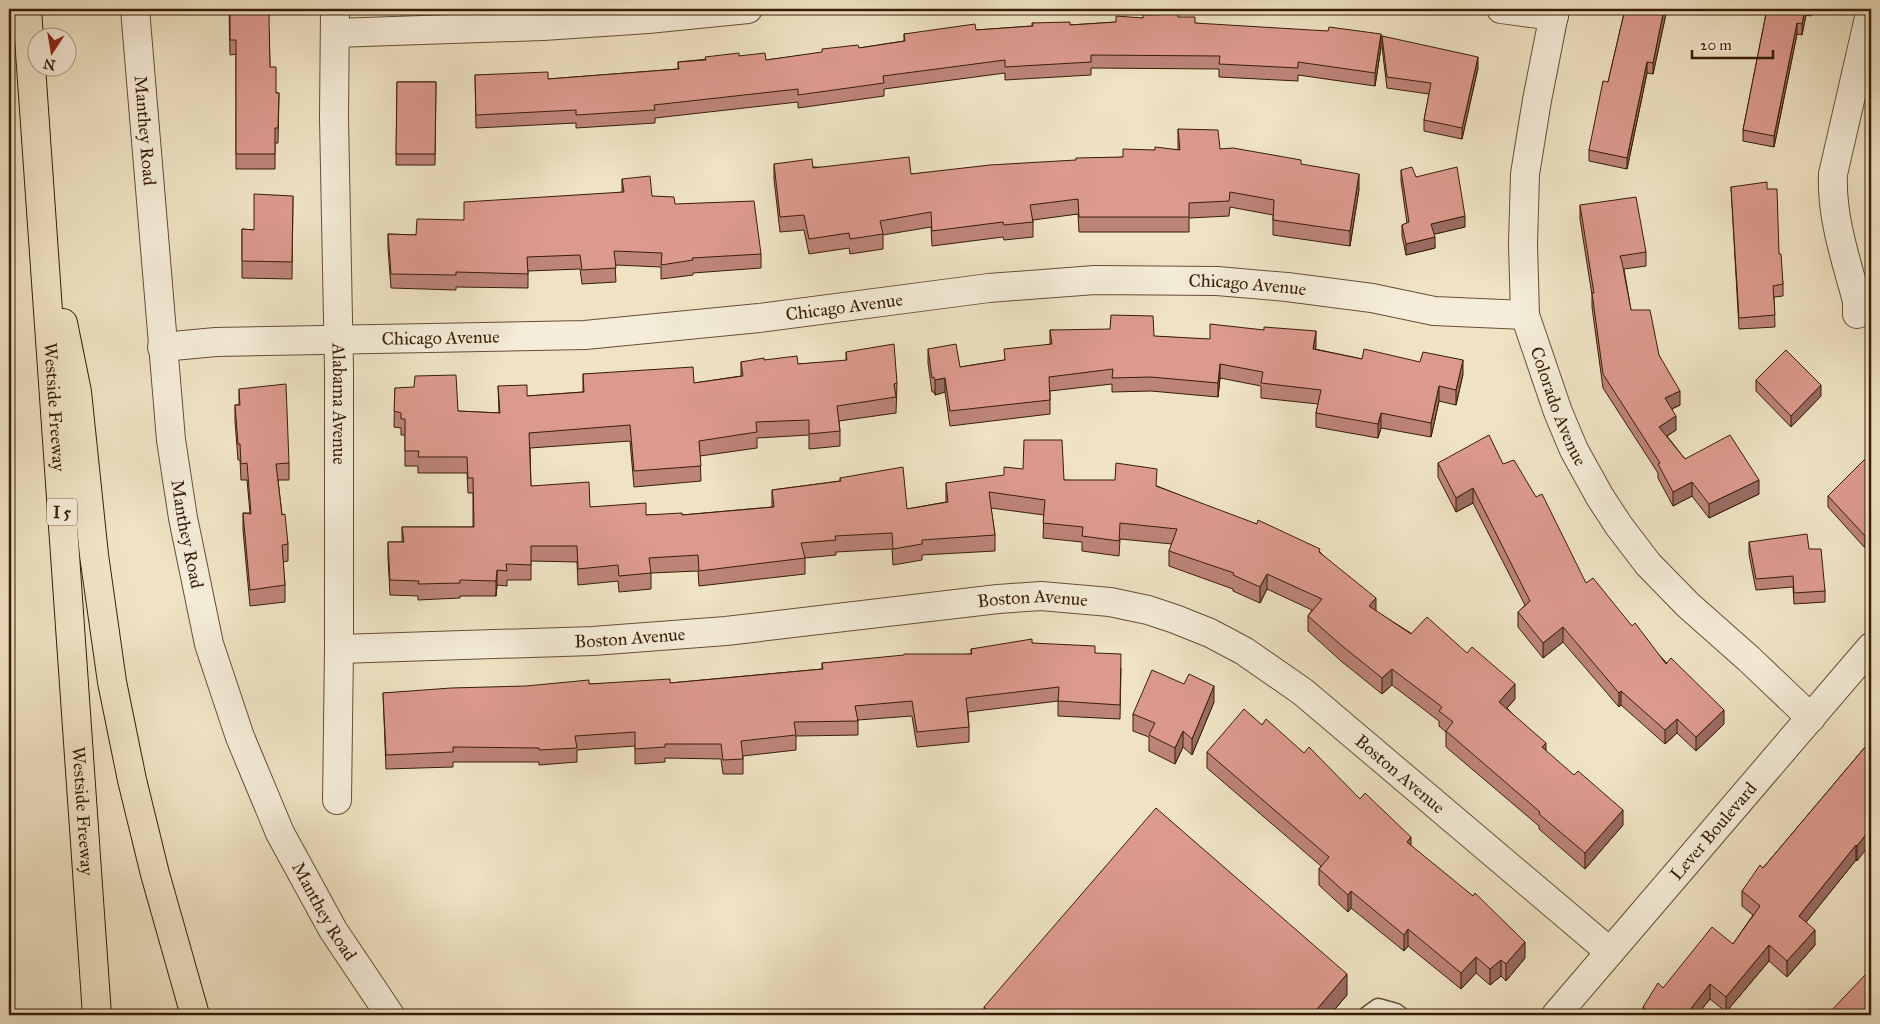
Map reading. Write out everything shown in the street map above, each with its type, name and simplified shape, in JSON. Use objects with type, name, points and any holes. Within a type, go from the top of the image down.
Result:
[{"type":"highway","name":"Westside Freeway","points":[[27,9],[97,1015]]},
{"type":"highway","points":[[41,217],[77,392],[94,555],[112,682],[148,846],[195,1015]]},
{"type":"street","name":"Manthey Road","points":[[135,9],[171,440],[183,518],[209,644],[240,737],[280,833],[333,930],[390,1015]]},
{"type":"street","points":[[335,21],[543,26],[648,19],[748,9]]},
{"type":"street","points":[[1501,9],[1554,13]]},
{"type":"street","points":[[1857,314],[1856,301],[1836,223],[1832,190],[1833,174],[1862,93],[1871,9]]},
{"type":"street","name":"Colorado Avenue","points":[[1554,13],[1525,174],[1522,244],[1525,315],[1558,412],[1574,450],[1600,497],[1648,564],[1688,606],[1750,659],[1810,718]]},
{"type":"street","name":"Alabama Avenue","points":[[335,21],[334,118],[338,340],[339,649],[337,800]]},
{"type":"street","name":"Chicago Avenue","points":[[162,347],[216,342],[586,335],[759,318],[989,288],[1095,280],[1217,281],[1287,287],[1353,296],[1434,311],[1525,315]]},
{"type":"street","name":"Boston Avenue","points":[[339,649],[593,642],[726,631],[998,599],[1041,596],[1110,602],[1148,610],[1210,633],[1244,651],[1303,692],[1610,952]]},
{"type":"street","name":"Lever Boulevard","points":[[1556,1015],[1871,647]]},
{"type":"lane","points":[[1367,1015],[1378,1007],[1400,1015]]},
{"type":"building","points":[[230,9],[270,9],[270,67],[276,67],[276,93],[279,93],[278,128],[275,128],[275,154],[236,154],[236,40],[230,40]]},
{"type":"building","points":[[1625,9],[1664,9],[1653,63],[1647,62],[1627,158],[1589,150],[1603,81],[1608,82]]},
{"type":"building","points":[[1767,9],[1805,9],[1802,24],[1797,23],[1774,136],[1743,130]]},
{"type":"building","points":[[1178,14],[1178,17],[1195,17],[1195,23],[1328,31],[1329,27],[1381,34],[1375,73],[1298,62],[1298,68],[1219,64],[1220,56],[1091,55],[1091,62],[1005,67],[1005,60],[883,76],[884,83],[798,95],[798,89],[654,105],[655,110],[576,115],[576,110],[476,115],[475,75],[548,72],[548,79],[679,69],[678,62],[706,60],[705,57],[739,53],[739,56],[765,53],[766,60],[822,52],[822,49],[858,45],[859,48],[905,41],[904,34],[975,24],[976,30],[1033,26],[1032,23],[1070,22],[1070,25],[1116,22],[1116,16],[1143,18],[1143,15]]},
{"type":"building","points":[[1382,36],[1478,57],[1462,128],[1424,120],[1431,83],[1387,77]]},
{"type":"building","points":[[397,82],[436,82],[435,154],[396,154]]},
{"type":"building","points":[[1178,129],[1218,130],[1220,149],[1233,148],[1301,160],[1301,164],[1359,174],[1350,231],[1273,220],[1274,200],[1230,192],[1229,201],[1189,203],[1189,217],[1079,217],[1078,199],[1030,205],[1033,222],[1004,225],[1003,222],[932,231],[931,212],[880,221],[883,234],[850,239],[849,233],[809,239],[804,215],[780,217],[774,164],[812,159],[813,168],[909,157],[911,174],[990,165],[1076,160],[1076,158],[1123,157],[1123,149],[1155,150],[1155,147],[1180,150]]},
{"type":"building","points":[[1412,167],[1416,177],[1457,167],[1465,216],[1431,224],[1435,237],[1406,244],[1402,225],[1409,222],[1401,170]]},
{"type":"building","points":[[650,176],[652,196],[674,197],[675,204],[754,201],[761,254],[692,258],[693,260],[661,265],[662,253],[614,251],[616,268],[582,270],[580,255],[527,257],[528,274],[456,272],[456,275],[391,274],[388,234],[416,235],[417,219],[464,220],[464,202],[624,192],[622,179]]},
{"type":"building","points":[[1767,182],[1767,189],[1777,189],[1779,254],[1781,254],[1783,284],[1773,286],[1775,315],[1739,318],[1731,187]]},
{"type":"building","points":[[254,194],[293,196],[292,262],[242,261],[242,229],[254,230]]},
{"type":"building","points":[[1636,197],[1646,252],[1620,256],[1631,310],[1650,310],[1659,355],[1680,391],[1665,398],[1676,416],[1659,427],[1685,459],[1730,435],[1759,480],[1709,504],[1692,482],[1673,492],[1658,464],[1660,463],[1603,374],[1592,293],[1594,293],[1580,205]]},
{"type":"building","points":[[1111,315],[1153,316],[1154,336],[1210,339],[1210,324],[1264,330],[1264,327],[1316,331],[1313,349],[1362,359],[1364,349],[1420,362],[1423,352],[1463,360],[1456,390],[1439,386],[1431,423],[1381,413],[1378,424],[1316,413],[1321,390],[1261,383],[1263,372],[1220,364],[1218,383],[1151,377],[1112,378],[1113,369],[1049,377],[1050,400],[950,411],[945,378],[935,380],[934,377],[932,378],[928,349],[956,344],[960,367],[1005,360],[1004,349],[1052,344],[1050,330],[1110,329]]},
{"type":"building","points":[[894,344],[897,383],[894,384],[896,397],[837,406],[840,431],[809,434],[809,420],[756,422],[757,432],[699,441],[701,466],[634,471],[630,425],[529,433],[531,486],[589,482],[590,507],[646,503],[646,515],[682,513],[682,515],[774,507],[772,490],[841,481],[840,478],[903,467],[907,509],[948,502],[946,483],[1004,475],[1004,467],[1023,469],[1024,440],[1062,440],[1064,480],[1115,480],[1116,463],[1157,469],[1156,486],[1257,524],[1258,520],[1320,549],[1319,552],[1376,598],[1369,606],[1411,634],[1427,617],[1467,653],[1472,647],[1515,684],[1499,702],[1546,743],[1542,747],[1574,775],[1578,771],[1623,810],[1585,853],[1446,731],[1453,722],[1439,711],[1442,707],[1392,669],[1382,678],[1308,616],[1322,599],[1267,574],[1260,587],[1233,575],[1234,573],[1169,551],[1177,529],[1120,523],[1119,541],[1082,536],[1083,527],[1043,523],[1045,500],[989,492],[995,535],[922,540],[922,544],[893,549],[892,533],[835,536],[836,540],[801,543],[805,558],[699,571],[698,555],[649,558],[651,573],[619,576],[618,565],[578,569],[577,546],[531,546],[531,565],[506,564],[507,571],[497,570],[496,581],[460,580],[460,583],[418,584],[419,581],[390,580],[388,542],[404,542],[402,527],[474,527],[473,478],[468,478],[467,457],[418,457],[419,451],[405,451],[405,419],[401,419],[401,413],[394,411],[395,388],[414,387],[415,376],[456,375],[458,411],[500,413],[498,386],[527,385],[527,396],[584,392],[583,374],[693,367],[694,383],[743,376],[741,362],[764,358],[764,360],[797,356],[798,364],[847,360],[846,352]]},
{"type":"building","points":[[1786,350],[1821,385],[1791,416],[1756,380]]},
{"type":"building","points":[[286,384],[289,463],[276,464],[282,515],[285,514],[288,544],[282,545],[285,585],[250,590],[243,513],[251,514],[247,463],[241,464],[235,405],[240,405],[239,389]]},
{"type":"building","points":[[1489,435],[1503,464],[1514,460],[1536,497],[1542,494],[1586,583],[1593,578],[1632,626],[1635,623],[1666,664],[1671,658],[1724,710],[1696,737],[1677,719],[1665,730],[1621,691],[1619,693],[1563,627],[1543,643],[1518,612],[1530,601],[1473,488],[1456,498],[1438,463]]},
{"type":"building","points":[[1871,454],[1871,531],[1865,536],[1828,496]]},
{"type":"building","points":[[1807,534],[1809,549],[1821,549],[1825,591],[1794,593],[1793,576],[1756,579],[1749,542]]},
{"type":"building","points":[[1032,639],[1032,643],[1095,646],[1095,653],[1121,654],[1120,705],[1058,701],[1059,687],[966,698],[969,727],[917,732],[912,701],[855,706],[858,721],[794,722],[796,735],[741,741],[743,759],[723,760],[721,744],[665,744],[665,747],[635,749],[635,732],[575,736],[577,748],[539,750],[539,748],[453,747],[453,752],[386,755],[383,693],[451,688],[526,686],[589,680],[589,684],[670,679],[670,683],[823,669],[822,663],[904,654],[972,654],[971,649]]},
{"type":"building","points":[[1152,670],[1184,684],[1189,674],[1214,686],[1192,739],[1183,731],[1175,748],[1149,735],[1155,723],[1133,714]]},
{"type":"building","points":[[1244,709],[1262,725],[1266,719],[1304,753],[1309,747],[1360,799],[1365,793],[1411,837],[1407,842],[1473,896],[1475,893],[1525,942],[1506,964],[1501,960],[1490,969],[1476,957],[1461,973],[1408,929],[1404,935],[1351,891],[1348,895],[1319,869],[1329,857],[1207,752]]},
{"type":"building","points":[[1871,740],[1871,828],[1799,916],[1815,930],[1787,961],[1769,945],[1726,997],[1710,984],[1686,1015],[1651,1015],[1643,1007],[1658,983],[1663,988],[1712,927],[1733,944],[1760,906],[1742,891],[1760,865],[1763,868]]},
{"type":"building","points":[[1156,808],[1347,974],[1312,1015],[993,1015],[984,1007]]},
{"type":"building","points":[[1867,973],[1871,976],[1871,1015],[1827,1015]]}]
